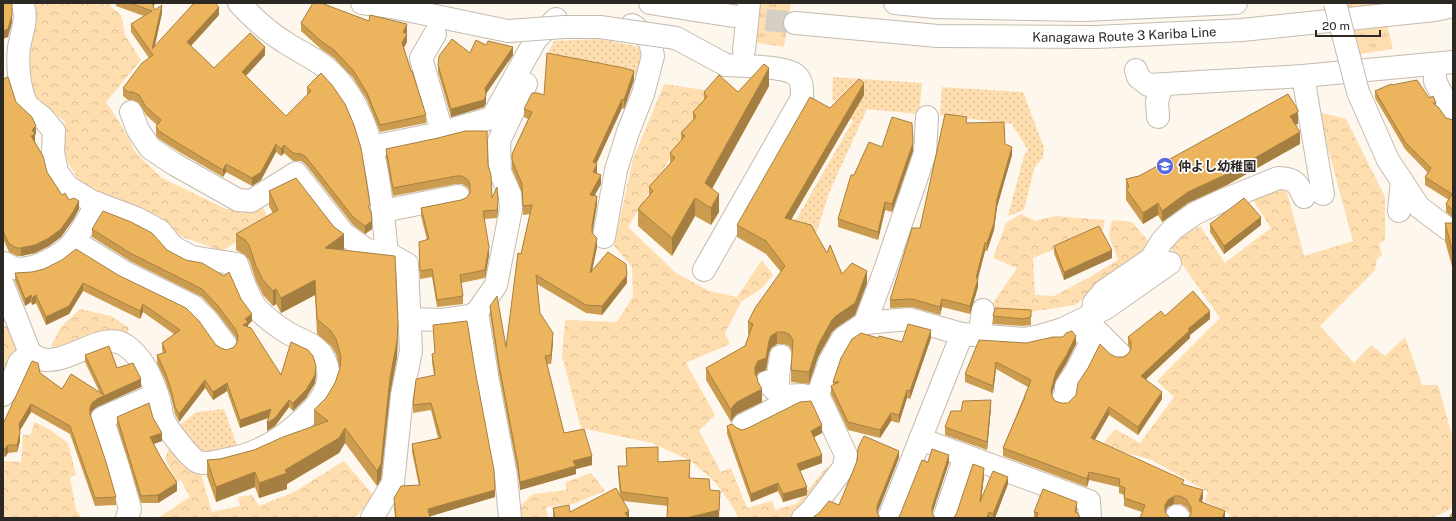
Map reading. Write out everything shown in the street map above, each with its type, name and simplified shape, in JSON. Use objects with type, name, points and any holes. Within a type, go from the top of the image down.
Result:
[{"type":"main road","points":[[3,285],[30,353],[39,358],[49,360],[65,357],[99,344],[112,342],[124,344],[137,356],[154,385],[164,421],[189,456],[197,462],[207,463],[232,459],[254,452],[276,441],[294,429],[310,413],[322,397],[329,380],[328,367],[322,354],[313,344],[288,333],[256,306],[244,286],[237,264],[192,257],[173,247],[160,231],[136,218],[97,203],[68,188],[57,172],[53,152],[54,131],[27,104],[21,86],[19,49],[25,24],[25,9],[22,3]]},
{"type":"main road","points":[[239,3],[257,11],[282,40],[324,66],[344,86],[358,110],[372,147],[379,179],[387,253]]},
{"type":"main road","points":[[362,3],[392,7],[508,31],[600,27],[676,38],[726,65],[786,70],[797,76],[802,86],[802,98],[704,270]]},
{"type":"main road","points":[[650,3],[741,9],[744,50]]},
{"type":"main road","name":"Kanagawa Route 3 Kariba Line","points":[[895,3],[935,7],[1083,10],[1236,3]]},
{"type":"main road","points":[[1336,3],[1358,92],[1388,160],[1419,207],[1448,229]]},
{"type":"main road","name":"Kanagawa Route 3 Kariba Line","points":[[795,23],[938,36],[1096,37],[1242,30],[1435,10],[1453,6]]},
{"type":"main road","points":[[372,147],[442,132],[492,118],[536,39],[555,19],[596,19],[634,26],[650,41],[653,56],[643,94],[628,132],[616,170],[604,237]]},
{"type":"main road","points":[[409,320],[442,320],[470,316],[477,312],[496,285],[511,208],[510,194],[500,172],[499,141],[526,83],[538,50],[541,33]]},
{"type":"main road","points":[[435,34],[421,58],[442,132]]},
{"type":"main road","points":[[1136,70],[1138,77],[1148,85],[1162,85],[1303,76],[1444,63],[1436,81],[1453,116]]},
{"type":"main road","points":[[1063,399],[1066,395],[1066,386],[1077,370],[1091,342],[1084,319],[1094,303],[1104,291],[1151,259],[1162,241],[1173,229],[1194,214],[1278,178],[1287,178],[1314,196],[1303,76]]},
{"type":"main road","points":[[1158,116],[1157,101],[1162,85]]},
{"type":"main road","points":[[131,112],[138,130],[150,148],[174,164],[238,200],[251,201],[296,173],[344,234],[367,250],[387,253],[407,264],[411,351],[402,396],[393,483],[372,518]]},
{"type":"main road","points":[[865,323],[886,270],[925,153],[927,117]]},
{"type":"main road","points":[[1399,211],[1402,181]]},
{"type":"main road","points":[[382,211],[458,196]]},
{"type":"main road","points":[[3,263],[14,268],[28,268],[64,252],[74,241],[97,203]]},
{"type":"main road","points":[[74,241],[124,272],[193,306],[208,321],[226,345]]},
{"type":"main road","points":[[803,518],[811,511],[844,467],[846,455],[818,395],[830,361],[843,338],[865,323],[909,319],[970,335],[1024,338],[1040,336],[1084,319],[1106,308],[1170,264]]},
{"type":"main road","points":[[889,518],[920,439],[983,310]]},
{"type":"main road","points":[[477,312],[487,376],[506,476],[510,518]]},
{"type":"main road","points":[[1084,319],[1119,353]]},
{"type":"main road","points":[[3,395],[11,385],[19,363],[30,353]]},
{"type":"main road","points":[[781,356],[778,378],[773,388],[781,396],[818,395]]},
{"type":"main road","points":[[127,518],[130,509],[102,418],[157,394]]},
{"type":"main road","points":[[743,425],[796,398],[818,395]]},
{"type":"main road","points":[[920,439],[1089,501],[1090,518]]},
{"type":"main road","points":[[944,518],[965,456]]},
{"type":"green space","points":[[28,3],[111,3],[111,7],[121,15],[125,35],[141,60],[106,102],[123,128],[136,153],[162,178],[226,209],[263,207],[269,221],[222,251],[180,236],[160,217],[81,184],[63,154],[65,122],[34,96],[24,69]]},
{"type":"green space","points":[[758,3],[791,3],[784,47],[752,42]]},
{"type":"green space","points":[[1347,3],[1382,3],[1393,49],[1360,54]]},
{"type":"green space","points":[[599,39],[636,46],[642,51],[643,76],[546,57],[554,41]]},
{"type":"green space","points":[[833,77],[922,83],[919,114],[867,109],[829,193],[815,237],[790,230],[853,121],[846,115],[854,103],[832,100]]},
{"type":"green space","points":[[664,84],[711,91],[628,227],[676,273],[709,291],[737,297],[762,260],[773,275],[762,288],[741,302],[725,333],[730,344],[686,363],[715,415],[699,431],[721,472],[731,468],[747,508],[772,501],[775,510],[796,504],[827,467],[836,467],[793,518],[739,518],[729,501],[714,481],[691,461],[652,443],[581,428],[562,356],[565,320],[617,322],[633,296],[632,267],[614,246],[633,159]]},
{"type":"green space","points":[[942,87],[1023,92],[1044,148],[1043,157],[1034,169],[1024,210],[1008,216],[1024,156],[1028,150],[1012,124],[940,115]]},
{"type":"green space","points":[[1318,112],[1346,119],[1385,197],[1385,240],[1379,244],[1382,255],[1377,259],[1375,270],[1320,326],[1354,363],[1371,345],[1385,356],[1405,337],[1422,385],[1438,385],[1453,439],[1453,508],[1432,518],[1229,518],[1230,514],[1205,501],[1208,492],[1152,460],[1101,446],[1115,429],[1140,443],[1174,397],[1157,381],[1220,318],[1168,244],[1200,226],[1225,263],[1271,228],[1253,200],[1272,185],[1287,192],[1304,256],[1353,241]]},
{"type":"green space","points":[[1021,214],[1036,221],[1055,216],[1105,220],[1103,230],[1033,258],[1035,295],[1054,296],[1118,260],[1109,236],[1112,220],[1132,222],[1150,243],[1150,249],[1075,305],[1030,312],[989,309],[1017,268],[993,258],[1006,223]]},
{"type":"green space","points":[[80,309],[111,316],[129,328],[126,338],[111,334],[92,333],[57,353],[51,346],[61,327]]},
{"type":"green space","points":[[10,324],[20,354],[3,387],[3,327]]},
{"type":"green space","points":[[224,409],[238,448],[197,453],[180,425],[196,412]]},
{"type":"green space","points":[[35,422],[49,429],[68,443],[76,475],[70,477],[76,510],[82,518],[3,518],[3,461],[21,462],[23,435],[30,435]]},
{"type":"green space","points":[[171,444],[184,465],[201,474],[212,512],[240,506],[238,497],[252,495],[259,506],[294,492],[344,461],[373,495],[358,515],[351,518],[158,518],[190,497],[181,480],[176,482],[165,458]]},
{"type":"green space","points":[[591,473],[605,491],[573,504],[546,507],[548,518],[518,518],[516,510],[533,494],[566,490],[566,482]]},
{"type":"green space","points":[[131,516],[158,518],[132,518]]},
{"type":"building","points":[[3,3],[12,4],[12,15],[8,29],[3,31]]},
{"type":"building","points":[[130,3],[152,3],[155,10],[162,5],[152,49],[194,3],[215,3],[219,7],[187,42],[214,68],[250,33],[265,47],[242,72],[286,116],[311,91],[307,87],[321,73],[332,85],[345,104],[354,125],[361,148],[370,206],[368,207],[371,211],[372,221],[365,226],[353,217],[306,157],[301,154],[293,153],[284,145],[281,149],[276,144],[261,172],[252,178],[226,164],[223,170],[159,131],[156,127],[161,120],[146,107],[139,95],[133,92],[128,92],[123,88],[142,63],[153,55],[131,24],[152,11]]},
{"type":"building","points":[[313,3],[321,3],[369,21],[370,15],[407,24],[403,32],[407,34],[402,43],[426,115],[380,125],[367,93],[353,70],[334,50],[321,41],[301,23]]},
{"type":"building","points":[[452,39],[470,53],[476,40],[486,45],[488,41],[513,47],[485,88],[486,95],[484,100],[451,109],[438,65],[439,56]]},
{"type":"building","points":[[547,53],[634,71],[624,100],[622,99],[593,162],[597,164],[593,172],[601,175],[590,195],[597,196],[592,233],[597,238],[590,273],[608,252],[626,264],[627,275],[602,306],[586,305],[536,275],[540,313],[553,333],[551,355],[545,356],[564,433],[584,429],[592,456],[573,461],[576,466],[520,482],[490,306],[497,296],[506,347],[518,253],[521,254],[532,205],[523,206],[522,184],[512,160],[512,154],[532,112],[524,109],[532,93],[544,95]]},
{"type":"building","points":[[764,64],[769,68],[705,183],[719,194],[711,208],[695,198],[672,238],[638,209],[653,191],[649,187],[675,158],[670,153],[685,136],[681,133],[696,117],[693,112],[707,97],[704,92],[719,75],[738,92]]},
{"type":"building","points":[[8,77],[16,102],[32,117],[36,126],[32,130],[35,134],[31,136],[43,156],[47,172],[62,195],[65,193],[69,200],[74,198],[79,201],[61,229],[49,238],[35,245],[21,248],[17,248],[9,244],[3,231],[3,79]]},
{"type":"building","points":[[859,79],[864,83],[785,218],[811,225],[827,253],[830,245],[842,274],[852,263],[867,271],[855,303],[832,320],[818,345],[809,372],[791,370],[793,340],[789,334],[777,332],[771,336],[766,358],[758,361],[755,367],[755,374],[762,389],[737,402],[731,410],[706,368],[745,346],[753,324],[748,322],[755,308],[785,266],[766,241],[737,225],[810,97],[830,108]]},
{"type":"building","points":[[1417,80],[1429,98],[1433,96],[1436,103],[1433,103],[1439,108],[1446,118],[1453,120],[1453,210],[1446,204],[1452,194],[1425,177],[1431,168],[1405,142],[1375,91],[1391,84]]},
{"type":"building","points":[[1288,94],[1298,110],[1298,112],[1290,116],[1300,132],[1227,174],[1188,192],[1162,211],[1158,203],[1143,213],[1126,189],[1129,187],[1126,179],[1139,176]]},
{"type":"building","points":[[945,114],[967,117],[966,123],[1004,122],[1005,144],[1012,147],[997,199],[994,223],[987,243],[985,243],[976,278],[978,279],[970,306],[942,299],[940,307],[912,299],[890,300],[912,228],[920,228]]},
{"type":"building","points":[[892,117],[912,123],[913,143],[892,204],[885,202],[878,232],[838,219],[851,175],[854,175],[869,142],[882,147]]},
{"type":"building","points":[[465,131],[487,131],[488,165],[491,175],[492,198],[497,187],[497,210],[483,211],[489,247],[485,270],[460,275],[463,296],[437,300],[432,269],[420,271],[419,242],[429,239],[421,208],[466,198],[470,193],[470,185],[468,180],[462,176],[456,176],[393,188],[386,149]]},
{"type":"building","points":[[296,178],[334,227],[344,234],[325,248],[395,256],[398,324],[397,341],[390,378],[381,464],[377,471],[345,428],[339,438],[285,470],[287,473],[259,483],[255,472],[216,487],[207,460],[220,459],[254,450],[283,437],[328,421],[314,410],[326,398],[335,383],[340,368],[341,356],[336,339],[331,331],[317,319],[315,280],[281,298],[276,289],[273,291],[263,280],[256,266],[249,245],[245,240],[236,234],[278,210],[269,191]]},
{"type":"building","points":[[1244,198],[1261,217],[1224,246],[1210,224]]},
{"type":"building","points":[[103,211],[131,222],[152,233],[167,250],[186,260],[202,263],[224,276],[229,272],[241,299],[252,314],[245,319],[248,322],[243,325],[251,328],[281,375],[291,342],[308,350],[313,356],[316,366],[315,375],[306,390],[293,403],[289,400],[275,418],[267,423],[271,409],[240,420],[227,383],[213,392],[205,380],[179,414],[175,407],[165,372],[157,355],[166,352],[162,343],[180,330],[143,304],[140,311],[83,283],[69,306],[46,317],[36,295],[32,298],[31,295],[25,299],[15,273],[32,272],[44,269],[62,260],[76,249],[118,275],[186,308],[199,321],[216,345],[227,350],[234,347],[238,336],[236,330],[218,306],[202,289],[130,253],[92,229]]},
{"type":"building","points":[[1445,223],[1453,223],[1453,253]]},
{"type":"building","points":[[1099,226],[1112,250],[1064,272],[1054,246]]},
{"type":"building","points":[[1193,291],[1210,311],[1188,329],[1190,330],[1141,376],[1162,392],[1138,427],[1109,407],[1091,438],[1184,480],[1182,484],[1203,490],[1199,501],[1225,511],[1222,518],[1188,518],[1191,514],[1191,507],[1186,499],[1180,496],[1174,496],[1168,500],[1165,505],[1165,512],[1170,518],[1140,518],[1145,505],[1124,498],[1125,488],[1119,485],[1120,479],[1089,472],[1087,479],[1003,448],[1025,399],[1024,398],[1031,380],[996,362],[993,386],[965,374],[979,340],[1026,343],[1053,337],[1063,337],[1066,333],[1072,331],[1076,336],[1056,372],[1051,390],[1055,401],[1068,403],[1076,395],[1078,383],[1088,368],[1100,344],[1110,354],[1116,357],[1123,357],[1128,354],[1131,349],[1131,342],[1128,337],[1161,311],[1165,316]]},
{"type":"building","points":[[995,308],[1031,310],[1031,317],[1023,319],[993,316]]},
{"type":"building","points":[[467,321],[494,470],[495,490],[428,509],[430,518],[396,518],[394,498],[401,486],[420,485],[412,444],[441,438],[431,403],[413,405],[416,379],[435,375],[432,354],[435,353],[433,325]]},
{"type":"building","points":[[908,324],[931,330],[910,391],[907,390],[899,415],[891,413],[880,430],[848,422],[831,386],[839,382],[833,382],[841,358],[852,339],[861,333],[878,338],[879,336],[902,342]]},
{"type":"building","points":[[109,346],[117,368],[133,363],[141,379],[97,399],[92,403],[90,408],[90,414],[116,497],[95,498],[70,426],[31,404],[19,424],[20,433],[17,445],[8,445],[5,449],[3,448],[3,424],[32,361],[38,363],[40,373],[62,389],[71,374],[104,395],[85,355]]},
{"type":"building","points":[[991,400],[987,442],[945,427],[951,411],[961,411],[963,401]]},
{"type":"building","points":[[811,401],[822,425],[811,431],[822,455],[797,464],[807,487],[783,494],[778,483],[751,494],[727,426],[732,424],[742,430],[800,402]]},
{"type":"building","points":[[149,403],[153,418],[162,433],[150,437],[177,483],[158,495],[141,496],[117,417]]},
{"type":"building","points":[[864,436],[899,451],[877,506],[877,512],[880,518],[812,518],[819,513],[829,501],[839,505],[857,461],[858,448]]},
{"type":"building","points":[[658,447],[658,462],[690,460],[689,478],[709,479],[710,490],[720,491],[719,510],[686,518],[667,518],[668,498],[621,492],[618,466],[627,466],[626,448]]},
{"type":"building","points":[[932,449],[949,455],[932,507],[932,513],[935,518],[898,518],[922,460],[928,462]]},
{"type":"building","points":[[973,464],[984,468],[980,502],[993,471],[1008,477],[993,514],[989,512],[987,518],[953,518],[956,515]]},
{"type":"building","points":[[616,488],[629,511],[625,513],[629,518],[555,518],[553,508],[569,505],[570,512]]},
{"type":"building","points":[[1043,489],[1077,502],[1075,512],[1078,513],[1080,518],[1036,518],[1038,513],[1034,512]]},
{"type":"building","points":[[1453,512],[1453,518],[1449,518]]},
{"type":"tunnel","points":[[733,16],[795,23]]},
{"type":"place","name":"仲よし幼稚園","points":[[1165,166]]}]
